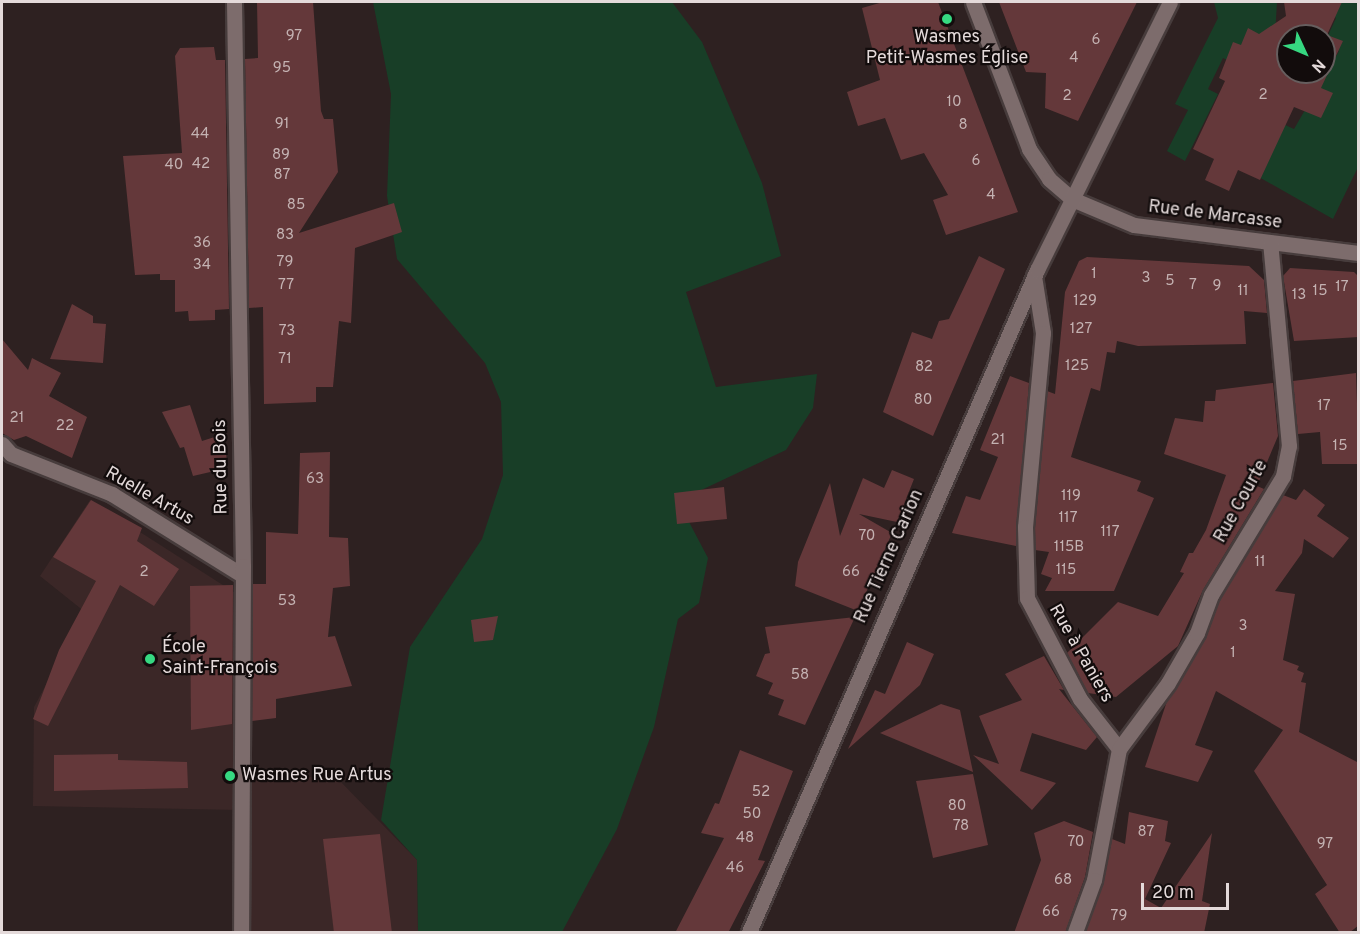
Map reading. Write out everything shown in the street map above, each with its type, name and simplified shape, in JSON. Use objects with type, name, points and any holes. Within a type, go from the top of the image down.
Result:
[{"type":"street","name":"Rue du Bois","points":[[234,2],[242,575],[241,933]]},
{"type":"street","name":"Rue de Marcasse","points":[[973,2],[1029,149],[1049,179],[1072,199],[1134,225],[1359,254]]},
{"type":"street","name":"Rue Tierne Carion","points":[[749,933],[1034,276],[1170,2]]},
{"type":"street","name":"Rue Courte","points":[[1119,749],[1168,683],[1197,633],[1211,595],[1283,476],[1289,446],[1270,243]]},
{"type":"street","name":"Rue à Paniers","points":[[1034,276],[1043,333],[1024,527],[1027,598],[1080,699],[1119,749]]},
{"type":"street","name":"Ruelle Artus","points":[[2,444],[11,454],[112,494],[242,575]]},
{"type":"street","points":[[1075,933],[1094,880],[1119,749]]},
{"type":"shaded area","name":"École Saint-François","points":[[90,500],[240,596],[241,772],[338,779],[417,860],[418,932],[241,932],[240,810],[33,806],[34,707],[85,612],[40,576]]},
{"type":"green space","points":[[373,2],[672,2],[702,42],[762,183],[781,256],[686,292],[716,387],[817,374],[813,408],[786,450],[678,501],[708,558],[699,603],[678,619],[654,727],[617,829],[562,932],[418,932],[417,860],[381,820],[410,647],[482,539],[503,475],[501,402],[485,363],[397,259],[387,196],[391,94]]},
{"type":"green space","points":[[1214,2],[1277,2],[1275,36],[1245,69],[1223,58],[1208,89],[1218,94],[1185,161],[1167,151],[1188,110],[1175,104],[1218,18]]},
{"type":"green space","points":[[1307,2],[1358,2],[1358,167],[1333,219],[1257,176],[1283,124],[1294,129],[1320,84],[1336,84],[1336,56],[1339,51],[1336,49],[1336,24],[1333,24],[1336,18]]},
{"type":"building","points":[[257,2],[313,2],[321,111],[324,119],[333,119],[338,172],[299,233],[394,203],[402,232],[355,248],[351,323],[339,321],[333,387],[316,387],[316,402],[264,404],[263,307],[249,308],[245,59],[258,58]]},
{"type":"building","points":[[883,2],[938,2],[1018,212],[946,235],[933,200],[948,195],[924,153],[901,160],[885,118],[858,126],[847,92],[880,80],[862,8]]},
{"type":"building","points":[[999,2],[1137,2],[1078,121],[1045,108],[1046,73],[1026,72]]},
{"type":"building","points":[[1284,2],[1342,2],[1332,24],[1276,24],[1276,84],[1323,84],[1321,88],[1333,93],[1321,118],[1294,107],[1260,180],[1238,170],[1229,191],[1205,180],[1214,159],[1193,149],[1225,81],[1219,78],[1233,42],[1241,45],[1248,28],[1259,34],[1286,16]]},
{"type":"building","points":[[1336,38],[1343,41],[1336,56]]},
{"type":"building","points":[[214,47],[216,60],[225,60],[229,309],[215,310],[215,320],[189,321],[188,311],[175,312],[175,280],[160,280],[160,274],[135,275],[123,156],[182,153],[175,56],[180,48]]},
{"type":"building","points":[[979,256],[1005,269],[933,436],[883,412],[912,332],[932,339],[939,321],[949,319]]},
{"type":"building","points":[[1087,257],[1249,266],[1264,280],[1267,313],[1244,311],[1246,344],[1138,346],[1117,341],[1115,353],[1107,352],[1100,391],[1091,388],[1071,457],[1141,481],[1137,491],[1154,498],[1114,591],[1045,591],[1052,578],[1041,574],[1049,552],[1035,550],[1035,527],[1047,391],[1055,394],[1065,292],[1079,261]]},
{"type":"building","points":[[1290,268],[1354,272],[1359,277],[1359,337],[1294,341],[1283,276]]},
{"type":"building","points":[[72,304],[93,316],[93,323],[106,324],[103,363],[50,359]]},
{"type":"building","points":[[2,339],[28,370],[32,358],[61,373],[49,396],[87,417],[72,458],[26,436],[14,440],[2,433]]},
{"type":"building","points":[[1356,373],[1359,464],[1322,464],[1320,432],[1298,434],[1293,381]]},
{"type":"building","points":[[1010,376],[1029,383],[1016,546],[952,533],[966,496],[980,500],[998,457],[980,450]]},
{"type":"building","points":[[1273,383],[1278,436],[1257,486],[1264,489],[1203,590],[1178,646],[1116,697],[1088,693],[1067,653],[1118,602],[1158,616],[1184,573],[1180,572],[1189,553],[1193,553],[1206,530],[1226,475],[1164,454],[1175,418],[1203,422],[1205,401],[1215,401],[1216,390]]},
{"type":"building","points":[[190,405],[202,441],[224,434],[227,462],[219,470],[193,476],[184,447],[180,448],[162,412]]},
{"type":"building","points":[[330,452],[329,537],[348,538],[350,586],[333,588],[328,637],[335,636],[352,686],[276,699],[276,718],[252,721],[253,584],[266,584],[266,532],[298,534],[300,453]]},
{"type":"building","points":[[892,470],[914,479],[897,522],[859,514],[892,533],[858,611],[795,586],[798,562],[830,483],[840,536],[863,478],[884,488]]},
{"type":"building","points":[[724,487],[727,519],[677,524],[674,493]]},
{"type":"building","points":[[1304,489],[1325,505],[1317,516],[1349,538],[1333,558],[1304,539],[1302,553],[1275,591],[1295,594],[1283,660],[1299,666],[1297,670],[1304,673],[1301,682],[1306,683],[1299,732],[1359,763],[1359,925],[1349,933],[1340,933],[1315,894],[1327,885],[1254,771],[1283,730],[1216,691],[1195,745],[1213,751],[1198,782],[1145,767],[1167,701],[1206,638],[1220,599],[1283,495],[1296,500]]},
{"type":"building","points":[[91,500],[142,528],[137,541],[179,569],[154,606],[120,585],[48,726],[33,719],[59,650],[96,581],[53,557]]},
{"type":"building","points":[[233,585],[232,724],[191,730],[190,586]]},
{"type":"building","points":[[498,616],[493,640],[474,642],[471,620]]},
{"type":"building","points":[[855,617],[805,725],[778,715],[784,700],[768,694],[773,683],[756,676],[765,654],[770,653],[765,627]]},
{"type":"building","points":[[907,642],[934,654],[920,685],[848,749],[875,690],[885,694]]},
{"type":"building","points":[[1044,656],[1064,690],[1059,689],[1097,737],[1086,750],[1032,733],[1020,771],[1056,783],[1032,810],[973,755],[999,764],[979,716],[1022,700],[1005,674]]},
{"type":"building","points":[[941,704],[960,710],[973,772],[880,733]]},
{"type":"building","points":[[740,750],[793,771],[758,860],[765,861],[728,933],[675,933],[724,838],[701,833],[715,803],[719,804]]},
{"type":"building","points":[[118,754],[118,760],[187,762],[188,788],[54,791],[54,755]]},
{"type":"building","points":[[973,774],[988,845],[933,858],[916,781]]},
{"type":"building","points":[[1129,812],[1168,821],[1165,841],[1171,843],[1145,899],[1161,908],[1212,833],[1202,901],[1210,904],[1204,933],[1085,933],[1103,883],[1112,839],[1125,844]]},
{"type":"building","points":[[1064,821],[1093,832],[1085,877],[1065,933],[1014,933],[1041,860],[1034,833]]},
{"type":"building","points":[[380,834],[392,933],[334,933],[323,839]]},
{"type":"place","name":"Wasmes Petit-Wasmes Église","points":[[947,19]]},
{"type":"place","name":"École Saint-François","points":[[150,659]]},
{"type":"place","name":"Wasmes Rue Artus","points":[[230,776]]}]
